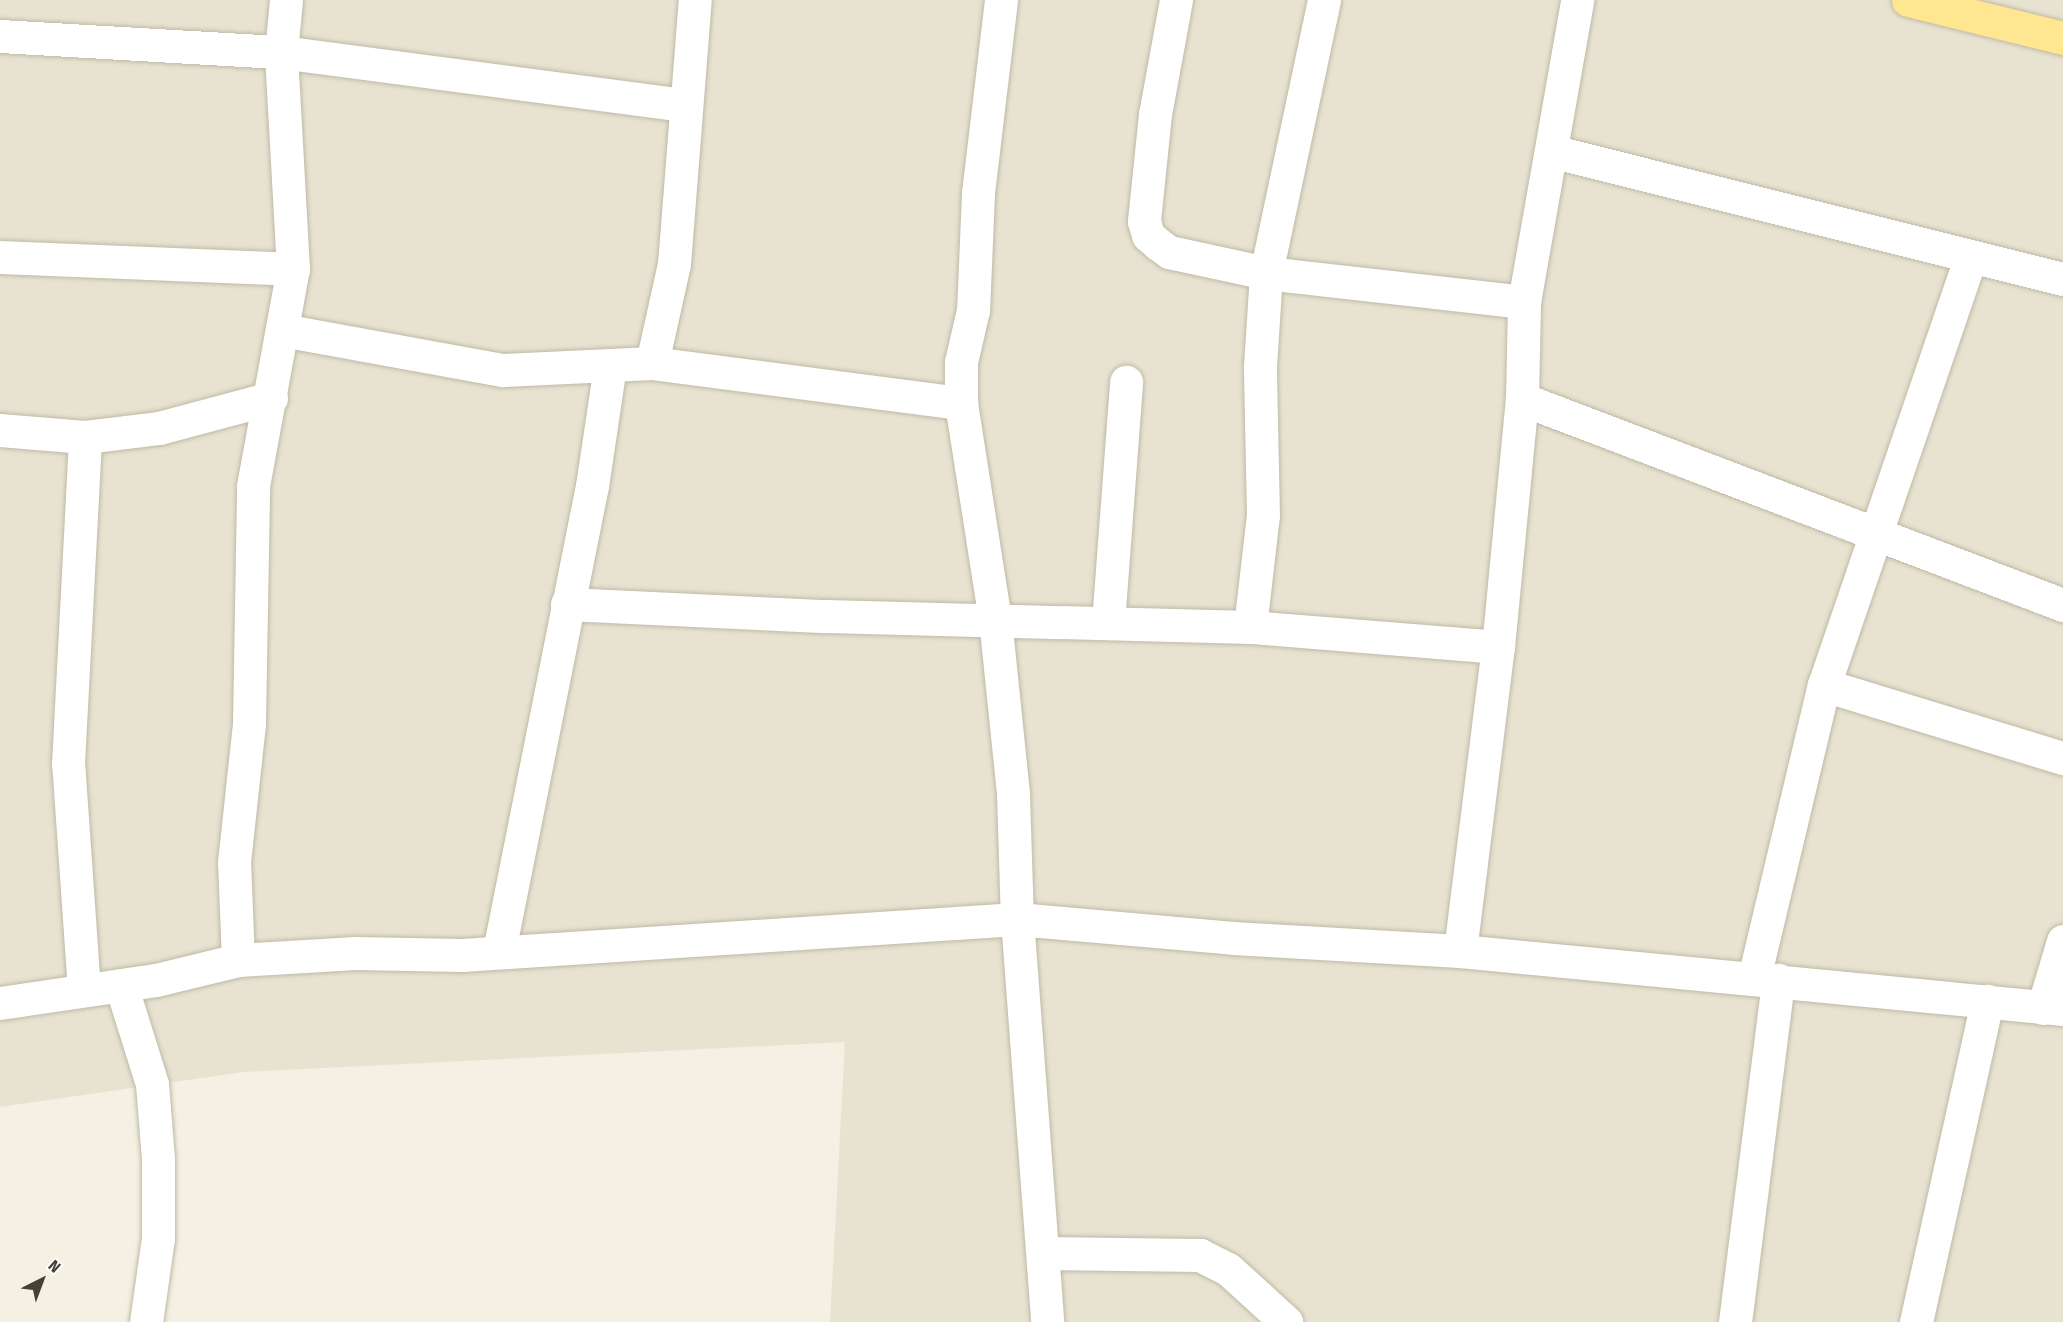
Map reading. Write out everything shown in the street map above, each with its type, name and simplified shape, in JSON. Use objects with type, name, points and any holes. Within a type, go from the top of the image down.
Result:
[{"type":"main road","points":[[1908,0],[2063,38]]},
{"type":"street","points":[[238,960],[234,862],[249,723],[253,486],[293,269],[281,52],[286,0]]},
{"type":"street","points":[[652,363],[674,264],[695,0]]},
{"type":"street","points":[[1001,0],[978,194],[973,310],[961,362],[961,403],[995,618],[1013,794],[1017,919],[1047,1322]]},
{"type":"street","points":[[1176,0],[1155,114],[1144,221],[1148,235],[1169,252],[1266,273],[1524,302]]},
{"type":"street","points":[[1250,627],[1263,515],[1260,366],[1266,273],[1323,0]]},
{"type":"street","points":[[1460,951],[1498,647],[1522,399],[1524,302],[1577,0]]},
{"type":"street","points":[[0,36],[281,52],[686,105]]},
{"type":"street","points":[[1551,151],[2063,279]]},
{"type":"street","points":[[0,256],[293,269]]},
{"type":"street","points":[[1735,1322],[1766,979],[1824,685],[1971,256]]},
{"type":"street","points":[[282,330],[503,370],[652,363],[961,403]]},
{"type":"street","points":[[499,951],[592,486],[610,365]]},
{"type":"street","points":[[1108,623],[1126,382]]},
{"type":"street","points":[[0,430],[85,437],[159,428],[271,398]]},
{"type":"street","points":[[1522,399],[1875,532],[2063,606]]},
{"type":"street","points":[[84,990],[68,764],[85,437]]},
{"type":"street","points":[[567,604],[826,616],[995,618],[1250,627],[1498,647]]},
{"type":"street","points":[[1824,685],[2063,758]]},
{"type":"street","points":[[0,1003],[121,985],[238,960],[355,953],[462,955],[1017,919],[1233,938],[1460,951],[1766,979],[2053,1009],[2063,941]]},
{"type":"street","points":[[121,985],[152,1084],[158,1158],[158,1238],[146,1322]]},
{"type":"street","points":[[1916,1322],[1987,1001]]},
{"type":"street","points":[[1043,1253],[1200,1255],[1228,1269],[1286,1322]]},
{"type":"shaded area","points":[[0,0],[2063,0],[2063,1322],[830,1322],[845,1042],[244,1072],[0,1107]]}]
